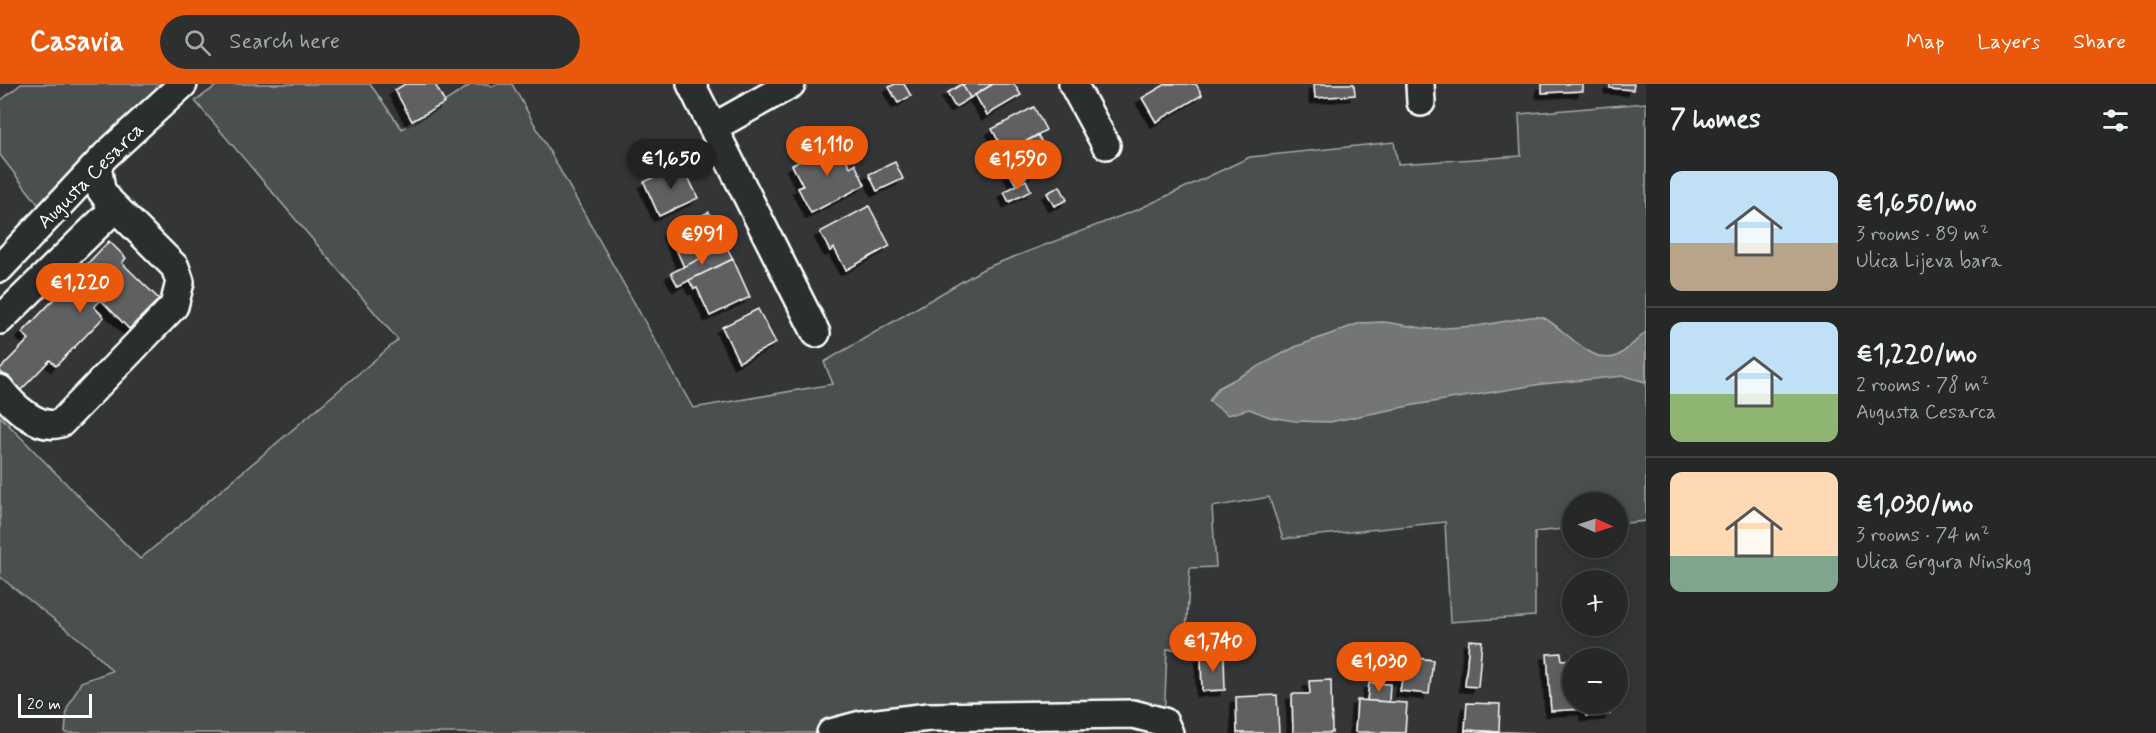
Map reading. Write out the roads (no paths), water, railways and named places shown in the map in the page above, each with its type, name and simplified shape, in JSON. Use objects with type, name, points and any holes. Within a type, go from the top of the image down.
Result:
[{"type":"street","name":"Augusta Cesarca","points":[[0,268],[97,165],[183,84]]},
{"type":"street","points":[[691,84],[816,333]]},
{"type":"street","points":[[714,127],[791,84]]},
{"type":"street","points":[[1073,84],[1106,145]]},
{"type":"street","points":[[0,389],[10,402],[28,416],[56,425],[61,423],[174,306],[180,282],[175,267],[115,208],[101,190],[97,165]]},
{"type":"street","points":[[0,320],[115,208]]},
{"type":"street","points":[[831,733],[861,725],[929,717],[1133,714],[1164,722],[1169,733]]}]
